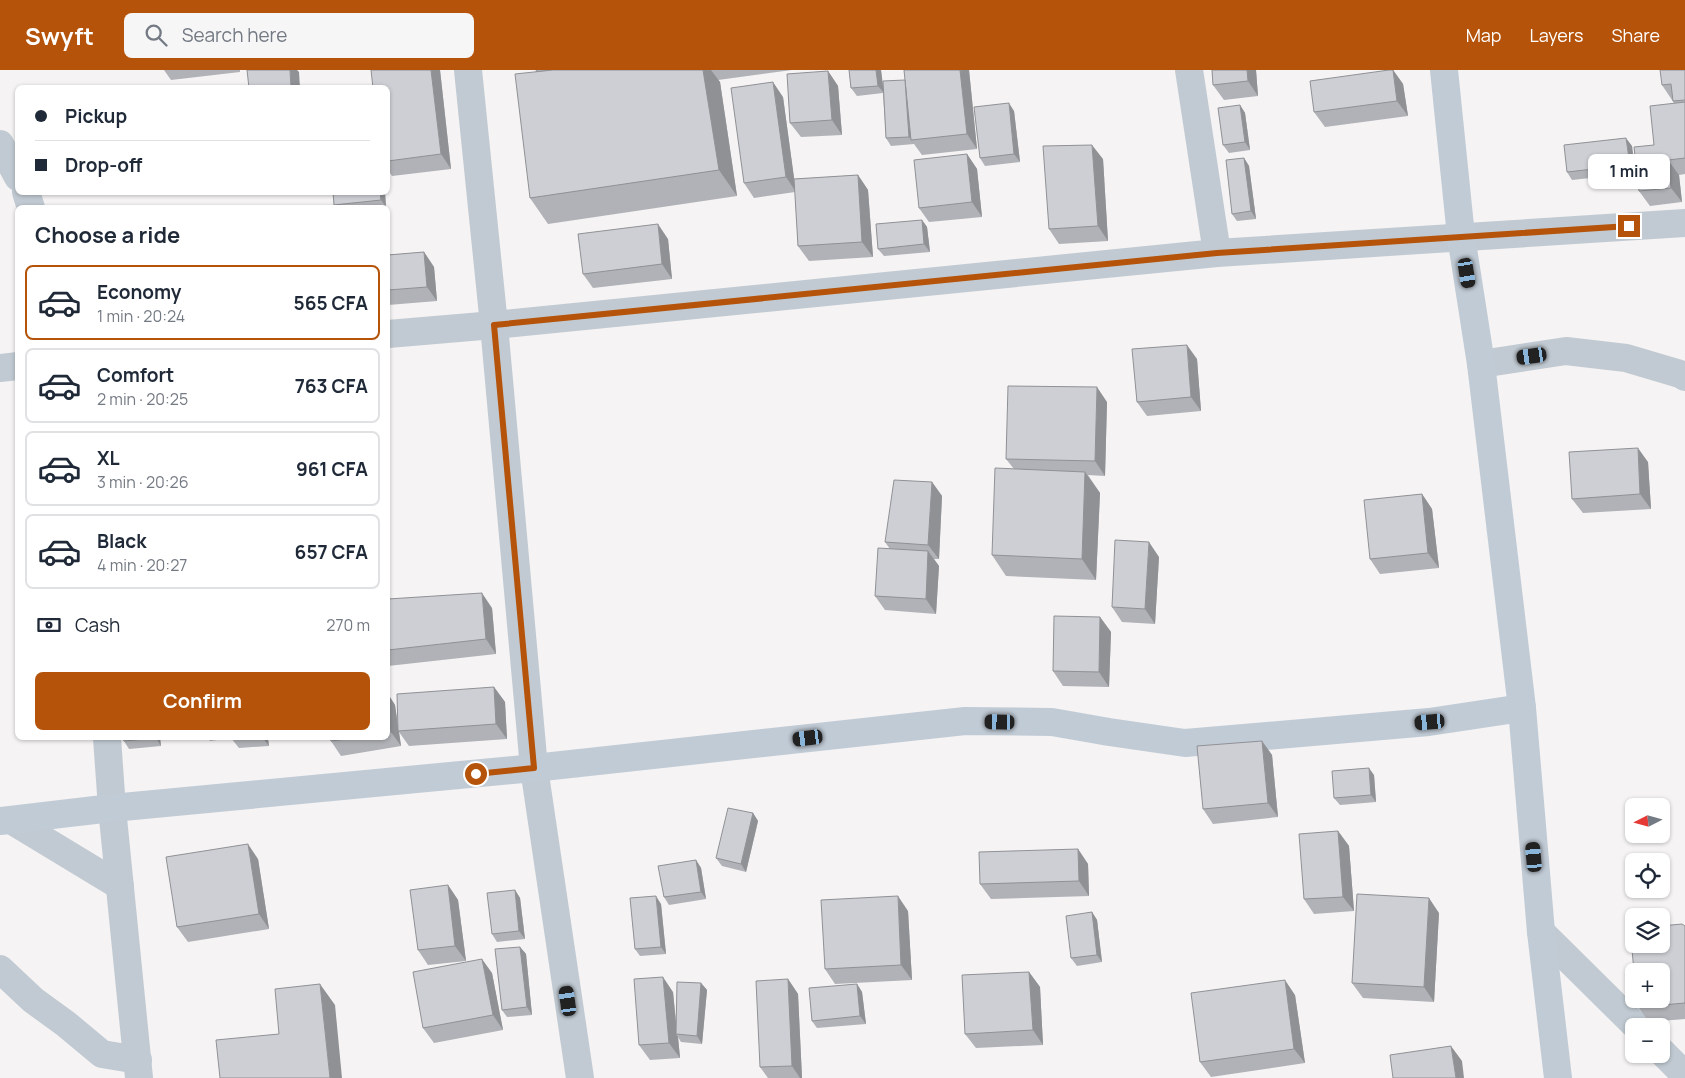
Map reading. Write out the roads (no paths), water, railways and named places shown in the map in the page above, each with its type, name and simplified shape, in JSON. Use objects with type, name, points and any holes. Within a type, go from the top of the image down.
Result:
[{"type":"street","points":[[468,70],[494,325],[534,768],[580,1078]]},
{"type":"street","points":[[1189,70],[1217,253]]},
{"type":"street","points":[[1444,70],[1461,236],[1482,364],[1522,708],[1540,932],[1558,1078]]},
{"type":"street","points":[[0,144],[15,172]]},
{"type":"street","points":[[390,334],[1217,253],[1685,223]]},
{"type":"street","points":[[1482,364],[1566,351],[1626,358],[1685,377]]},
{"type":"street","points":[[0,368],[15,366]]},
{"type":"street","points":[[5,821],[112,808],[534,768],[965,721],[1052,722],[1185,743],[1430,722],[1522,708]]},
{"type":"street","points":[[0,968],[33,1000],[102,1054],[139,1069],[112,808],[107,740]]},
{"type":"street","points":[[5,821],[120,886]]},
{"type":"street","points":[[1540,932],[1628,1018]]},
{"type":"street","points":[[1670,1060],[1685,1075]]}]
